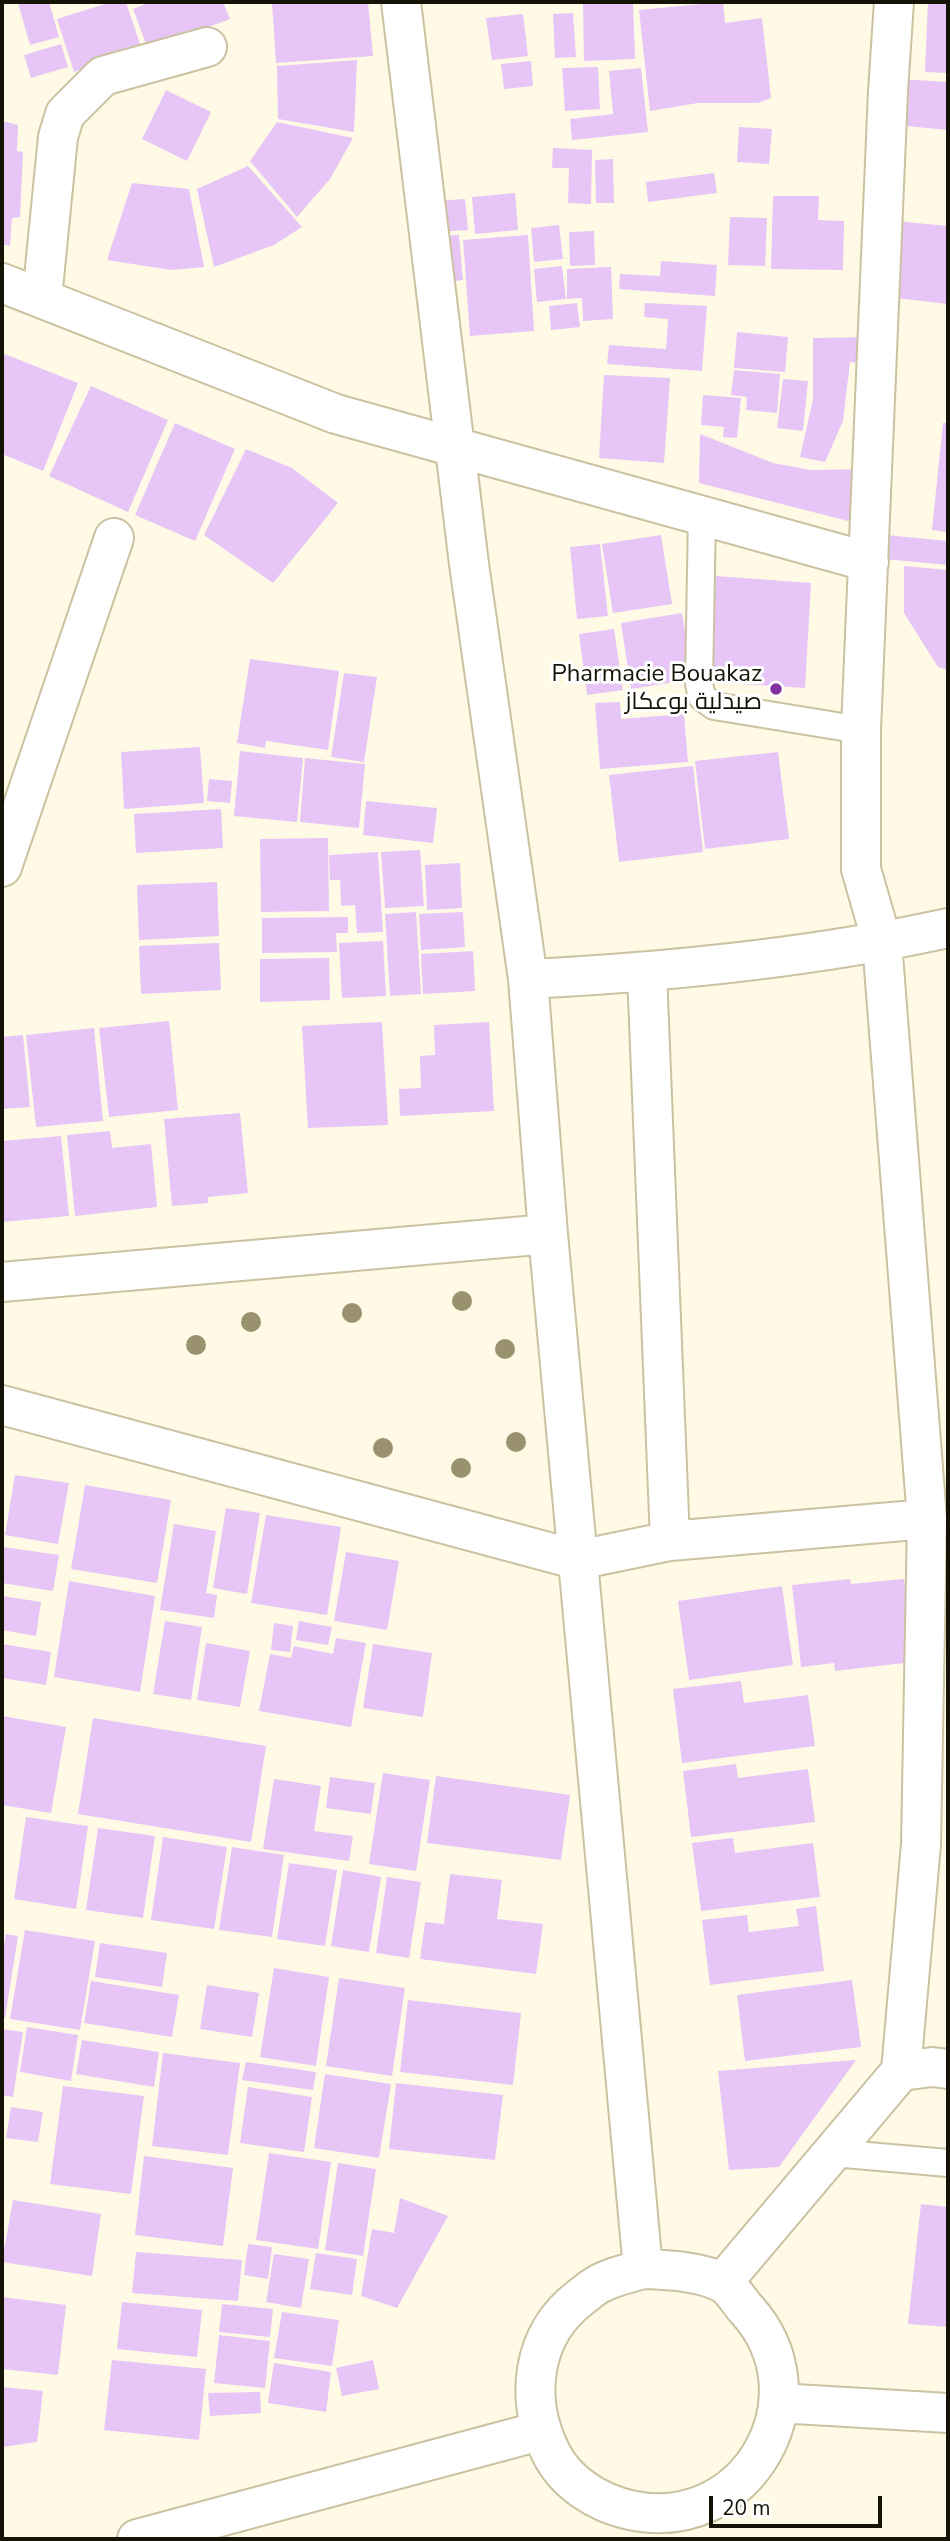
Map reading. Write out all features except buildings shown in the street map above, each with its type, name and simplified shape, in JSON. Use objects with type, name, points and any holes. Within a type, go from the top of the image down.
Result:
[{"type":"street","points":[[401,2],[455,446],[528,979],[548,1234],[643,2270]]},
{"type":"street","points":[[723,2282],[901,2071],[921,1844],[927,1519],[882,942],[861,869],[861,730],[894,2]]},
{"type":"street","points":[[42,298],[58,137],[65,114],[103,76],[207,47]]},
{"type":"street","points":[[2,283],[336,414],[869,562]]},
{"type":"street","points":[[2,867],[114,538]]},
{"type":"street","points":[[528,979],[647,973],[882,942],[948,928]]},
{"type":"street","points":[[647,973],[670,1541]]},
{"type":"street","points":[[2,1282],[548,1234]]},
{"type":"street","points":[[2,1405],[578,1560],[670,1541],[927,1519]]},
{"type":"street","points":[[901,2071],[932,2067],[948,2069]]},
{"type":"street","points":[[643,2270],[678,2271],[723,2282],[758,2321],[772,2347],[780,2378],[778,2403],[769,2443],[749,2473],[721,2497],[687,2511],[651,2515],[615,2507],[583,2490],[557,2464],[540,2431],[534,2388],[542,2346],[566,2309],[601,2282],[643,2270]]},
{"type":"street","points":[[778,2403],[948,2413]]},
{"type":"street","points":[[137,2539],[540,2431]]},
{"type":"lane","points":[[702,515],[699,684],[702,697],[714,706],[861,730]]},
{"type":"lane","points":[[833,2153],[948,2163]]},
{"type":"place","name":"Pharmacie Bouakaz صيدلية بوعكاز","points":[[776,689]]}]
